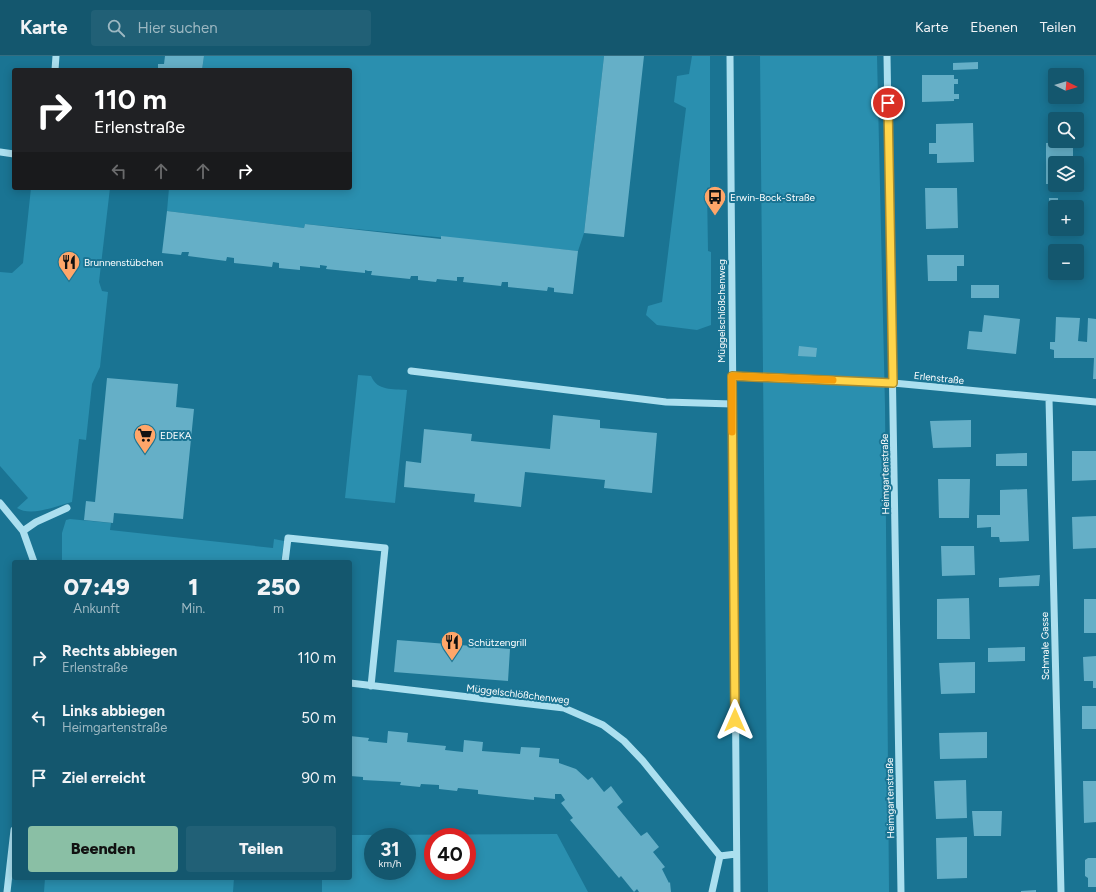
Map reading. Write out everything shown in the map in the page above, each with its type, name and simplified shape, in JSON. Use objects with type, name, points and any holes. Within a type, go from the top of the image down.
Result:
[{"type":"street","points":[[55,68],[56,56]]},
{"type":"street","name":"Müggelschlößchenweg","points":[[730,56],[737,892]]},
{"type":"street","name":"Heimgartenstraße","points":[[887,56],[901,892]]},
{"type":"street","points":[[0,152],[12,154]]},
{"type":"street","points":[[411,371],[666,402],[732,404]]},
{"type":"street","name":"Erlenstraße","points":[[732,376],[893,383],[1049,399],[1096,402]]},
{"type":"street","name":"Schmale Gasse","points":[[1049,399],[1061,892]]},
{"type":"street","points":[[0,503],[23,531],[33,560]]},
{"type":"street","points":[[23,531],[36,522],[67,508]]},
{"type":"street","points":[[286,560],[288,538],[385,548],[371,686]]},
{"type":"street","name":"Müggelschlößchenweg","points":[[352,683],[564,708],[584,715],[603,725],[624,741],[643,761],[720,856]]},
{"type":"street","points":[[7,892],[12,848]]},
{"type":"street","points":[[712,892],[720,856],[736,854]]},
{"type":"shaded area","points":[[204,56],[604,56],[584,233],[578,251],[305,224],[304,228],[167,211],[169,190],[352,190],[352,68],[202,68]]},
{"type":"shaded area","points":[[692,56],[710,56],[710,187],[707,188],[708,251],[711,252],[711,325],[697,330],[657,325],[646,315],[648,306],[662,302],[686,108],[674,102],[677,76],[689,74]]},
{"type":"shaded area","points":[[760,56],[877,56],[885,406],[889,892],[768,892]]},
{"type":"shaded area","points":[[31,190],[110,190],[99,282],[102,291],[108,292],[100,367],[92,384],[86,440],[79,439],[72,502],[36,511],[17,508],[28,498],[0,466],[0,272],[12,273],[23,263]]},
{"type":"shaded area","points":[[358,375],[371,376],[381,387],[407,390],[395,503],[345,498]]},
{"type":"shaded area","points":[[70,519],[111,523],[110,530],[273,548],[274,539],[284,541],[281,560],[62,560],[62,533],[66,520]]},
{"type":"shaded area","points":[[476,834],[557,834],[588,892],[322,892],[322,880],[352,880],[352,835],[364,835],[364,880],[416,880],[416,835],[424,835],[424,880],[476,880]]},
{"type":"shaded area","points":[[45,880],[234,880],[233,892],[44,892]]},
{"type":"building","points":[[165,56],[204,56],[202,68],[158,68],[158,64],[164,64]]},
{"type":"building","points":[[604,56],[644,56],[624,237],[584,233]]},
{"type":"building","points":[[978,62],[978,69],[953,70],[953,63]]},
{"type":"building","points":[[922,75],[954,75],[954,79],[958,79],[958,84],[954,84],[954,94],[959,94],[959,99],[954,99],[954,101],[922,102]]},
{"type":"building","points":[[973,123],[974,162],[937,163],[937,154],[929,154],[929,143],[936,143],[936,124]]},
{"type":"building","points":[[1046,143],[1048,143],[1048,148],[1073,148],[1073,156],[1048,156],[1048,184],[1046,184]]},
{"type":"building","points":[[925,188],[957,188],[958,228],[926,229]]},
{"type":"building","points":[[1049,198],[1058,198],[1058,200],[1049,200]]},
{"type":"building","points":[[167,211],[304,228],[305,224],[441,239],[441,236],[578,251],[573,294],[554,292],[554,288],[548,287],[547,291],[508,287],[508,282],[502,282],[501,286],[463,282],[464,277],[457,277],[457,281],[437,279],[436,282],[418,280],[418,276],[411,276],[410,279],[371,275],[372,271],[365,270],[365,273],[326,269],[327,266],[320,265],[320,268],[300,266],[300,270],[279,268],[279,263],[273,262],[272,267],[234,263],[234,258],[227,257],[226,261],[188,256],[189,252],[182,252],[181,255],[162,253]]},
{"type":"building","points":[[927,255],[964,255],[964,266],[957,266],[957,281],[928,281]]},
{"type":"building","points":[[971,285],[999,285],[999,298],[971,298]]},
{"type":"building","points":[[984,315],[1020,319],[1016,354],[967,349],[969,331],[982,332]]},
{"type":"building","points":[[1056,317],[1080,318],[1078,341],[1087,342],[1088,318],[1096,319],[1096,379],[1093,379],[1094,358],[1054,358],[1054,350],[1050,349],[1050,342],[1055,342]]},
{"type":"building","points":[[799,346],[817,348],[816,357],[798,356]]},
{"type":"building","name":"EDEKA","points":[[107,378],[178,384],[176,407],[194,409],[183,519],[114,513],[113,523],[84,520],[86,501],[95,502]]},
{"type":"building","points":[[553,415],[600,420],[600,428],[657,433],[652,493],[604,488],[605,480],[525,472],[521,507],[474,502],[475,494],[404,487],[406,461],[421,463],[424,429],[472,434],[471,441],[550,449]]},
{"type":"building","points":[[971,420],[971,447],[933,448],[930,421]]},
{"type":"building","points":[[1072,451],[1096,451],[1096,480],[1072,481]]},
{"type":"building","points":[[1027,453],[1027,466],[996,466],[996,454]]},
{"type":"building","points":[[938,479],[970,479],[969,518],[939,518]]},
{"type":"building","points":[[1027,489],[1029,541],[1000,542],[999,537],[991,537],[991,527],[977,528],[977,515],[1000,515],[1000,490]]},
{"type":"building","points":[[1096,516],[1096,548],[1073,549],[1072,517]]},
{"type":"building","points":[[941,546],[974,546],[975,575],[942,576]]},
{"type":"building","points":[[1040,575],[1039,586],[999,587],[999,578]]},
{"type":"building","points":[[969,598],[970,639],[937,639],[937,599]]},
{"type":"building","points":[[1084,599],[1096,599],[1096,633],[1084,633]]},
{"type":"building","points":[[397,640],[510,649],[508,681],[394,672]]},
{"type":"building","points":[[1025,647],[1025,661],[988,662],[988,648]]},
{"type":"building","points":[[1096,656],[1096,688],[1093,688],[1093,681],[1084,681],[1083,657]]},
{"type":"building","points":[[975,662],[975,693],[941,694],[939,663]]},
{"type":"building","points":[[1082,706],[1096,706],[1096,729],[1082,729]]},
{"type":"building","points":[[388,731],[408,733],[407,742],[446,746],[445,750],[463,752],[464,740],[483,742],[482,751],[520,754],[521,747],[540,748],[539,757],[559,759],[559,763],[576,769],[588,780],[592,777],[604,792],[611,786],[623,802],[617,807],[641,836],[647,832],[659,847],[653,852],[665,867],[662,869],[669,883],[670,882],[671,892],[639,892],[637,889],[634,892],[621,876],[619,878],[570,820],[573,818],[561,803],[565,800],[561,794],[555,794],[555,799],[534,797],[534,800],[478,794],[478,790],[458,788],[457,791],[439,789],[439,785],[421,784],[420,787],[400,785],[401,782],[363,780],[363,777],[352,776],[352,736],[369,738],[368,741],[387,743]]},
{"type":"building","points":[[987,732],[987,758],[940,759],[939,733]]},
{"type":"building","points":[[966,780],[967,818],[936,819],[934,781]]},
{"type":"building","points":[[1083,781],[1096,781],[1096,822],[1084,823]]},
{"type":"building","points":[[972,811],[1002,811],[1001,836],[974,836]]},
{"type":"building","points":[[967,837],[967,878],[937,879],[936,838]]},
{"type":"building","points":[[1088,858],[1096,858],[1096,887],[1088,887],[1088,878],[1085,876],[1085,860]]},
{"type":"building","points":[[1036,890],[1036,892],[1021,892],[1021,891]]},
{"type":"slow traffic","points":[[732,432],[732,376],[833,380]]},
{"type":"place","name":"Erwin-Bock-Straße","points":[[715,216]]},
{"type":"place","name":"Brunnenstübchen","points":[[69,282]]},
{"type":"place","name":"EDEKA","points":[[145,454]]},
{"type":"place","name":"Schützengrill","points":[[452,662]]},
{"type":"route","points":[[735,720],[732,376],[893,383],[888,103]]}]
